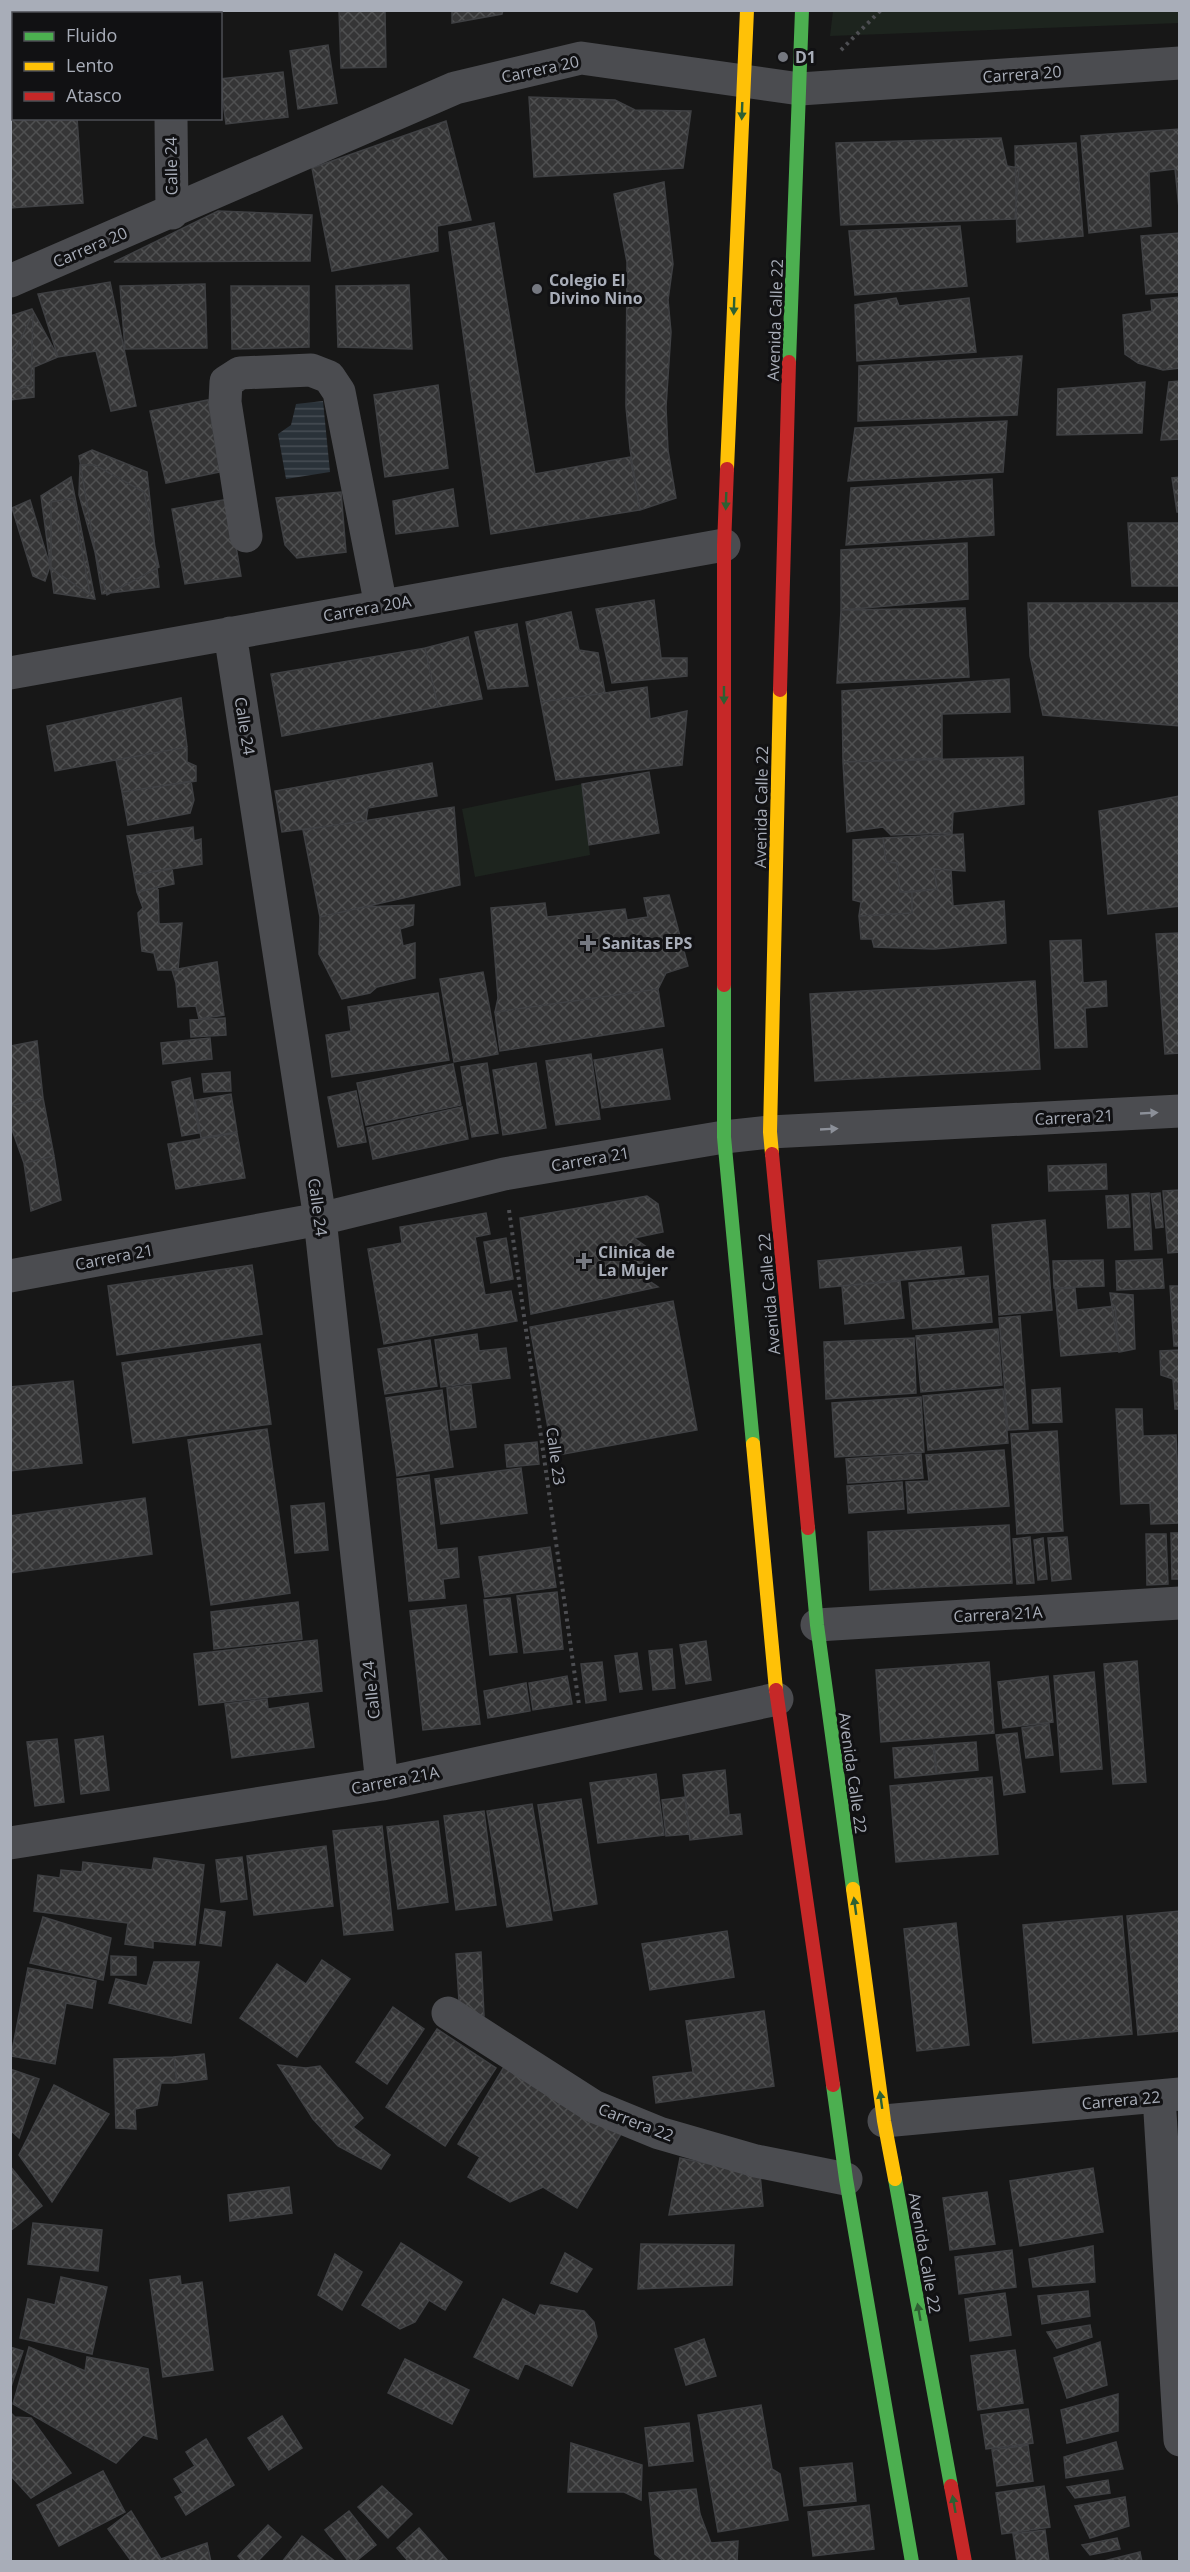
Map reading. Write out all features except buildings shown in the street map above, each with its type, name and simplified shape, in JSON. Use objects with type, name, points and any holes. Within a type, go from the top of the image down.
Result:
[{"type":"street","name":"Avenida Calle 22","points":[[747,10],[724,545],[724,1137],[777,1699],[846,2179],[912,2562]]},
{"type":"street","name":"Avenida Calle 22","points":[[802,10],[783,536],[770,1132],[817,1625],[884,2121],[965,2562]]},
{"type":"street","name":"Carrera 20","points":[[10,281],[172,213],[455,88],[581,58],[743,83],[800,89],[1179,63]]},
{"type":"street","name":"Calle 24","points":[[171,120],[172,213]]},
{"type":"street","points":[[246,536],[225,402],[226,382],[240,374],[311,370],[328,376],[339,392],[381,606]]},
{"type":"street","name":"Carrera 20A","points":[[10,673],[724,545]]},
{"type":"street","name":"Calle 24","points":[[230,633],[320,1219],[382,1784]]},
{"type":"street","name":"Carrera 21","points":[[10,1276],[320,1219],[504,1174],[724,1137],[770,1132],[1179,1111]]},
{"type":"street","name":"Carrera 21A","points":[[817,1625],[1179,1603]]},
{"type":"street","name":"Carrera 21A","points":[[10,1843],[382,1784],[777,1699]]},
{"type":"street","name":"Carrera 22","points":[[448,2013],[593,2106],[659,2133],[756,2161],[846,2179]]},
{"type":"street","points":[[1169,2095],[1179,2440]]},
{"type":"street","name":"Carrera 22","points":[[884,2121],[1169,2095]]},
{"type":"path","name":"Calle 23","points":[[504,1174],[584,1741]]},
{"type":"shaded area","points":[[1179,10],[1180,23],[830,36],[833,11]]},
{"type":"shaded area","points":[[323,401],[330,472],[286,479],[278,434],[291,425],[296,404]]},
{"type":"shaded area","points":[[582,784],[590,855],[475,877],[462,809]]},
{"type":"traffic: fast","points":[[789,362],[802,10]]},
{"type":"traffic: fast","points":[[724,985],[724,1137],[753,1444]]},
{"type":"traffic: fast","points":[[808,1528],[817,1625],[853,1889]]},
{"type":"traffic: fast","points":[[833,2085],[846,2179],[912,2562]]},
{"type":"traffic: fast","points":[[895,2179],[951,2486]]},
{"type":"traffic: slow","points":[[727,469],[747,10]]},
{"type":"traffic: slow","points":[[772,1154],[770,1132],[780,690]]},
{"type":"traffic: slow","points":[[753,1444],[776,1690]]},
{"type":"traffic: slow","points":[[853,1889],[884,2121],[895,2179]]},
{"type":"traffic: jam","points":[[780,690],[789,362]]},
{"type":"traffic: jam","points":[[724,985],[724,545],[727,469]]},
{"type":"traffic: jam","points":[[772,1154],[808,1528]]},
{"type":"traffic: jam","points":[[776,1690],[833,2085]]},
{"type":"traffic: jam","points":[[951,2486],[965,2562]]},
{"type":"place","name":"D1","points":[[783,57]]},
{"type":"place","name":"Colegio El Divino Nino","points":[[537,289]]},
{"type":"place","name":"Sanitas EPS","points":[[588,943]]},
{"type":"place","name":"Clinica de La Mujer","points":[[584,1261]]}]
